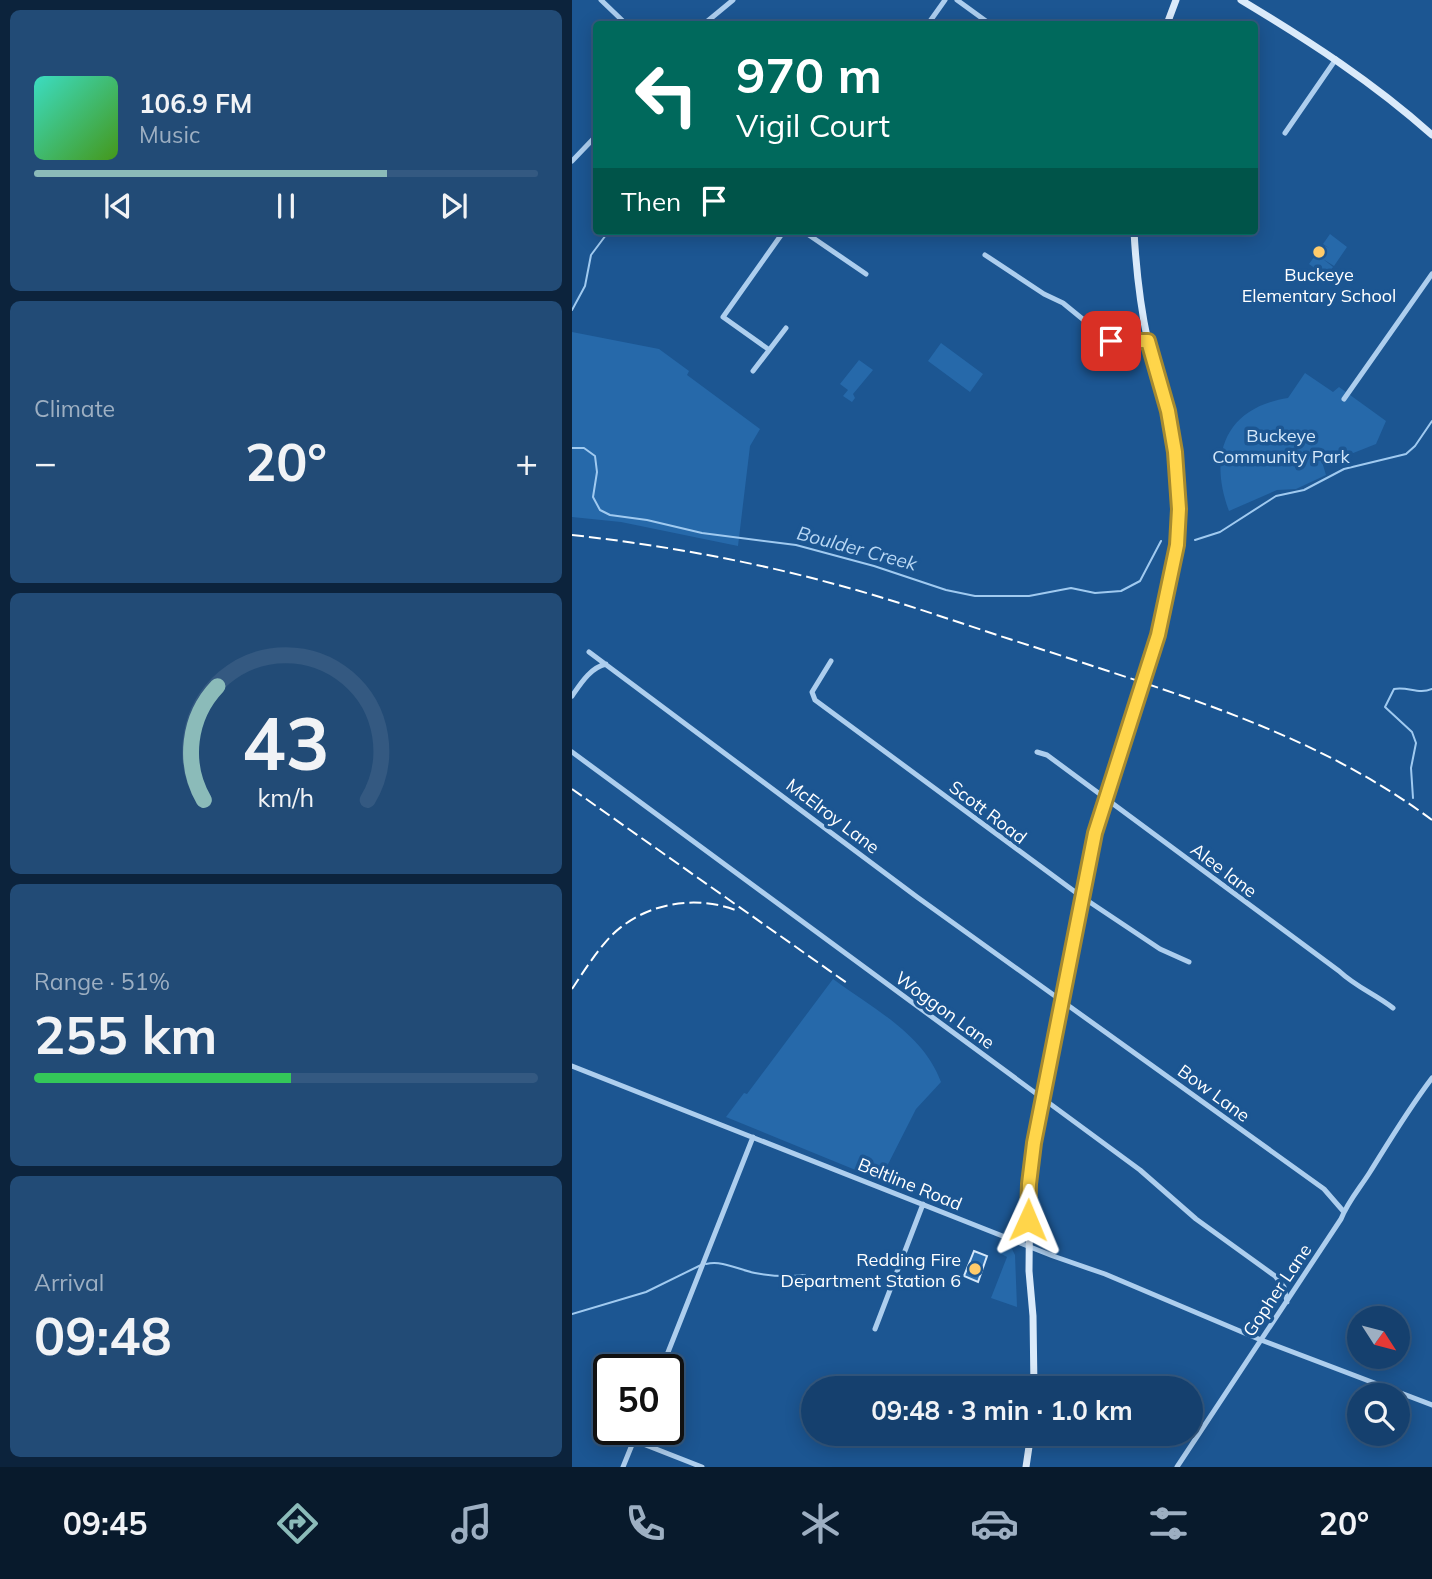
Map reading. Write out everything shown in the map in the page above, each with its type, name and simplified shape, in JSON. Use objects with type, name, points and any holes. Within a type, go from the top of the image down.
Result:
[{"type":"main road","points":[[1168,21],[1176,0]]},
{"type":"main road","points":[[1241,0],[1336,59],[1371,84],[1432,135]]},
{"type":"main road","points":[[1034,1376],[1029,1246],[1030,1170],[1082,897],[1105,798],[1148,670],[1168,594],[1179,519],[1173,434],[1148,341],[1137,278],[1134,235]]},
{"type":"main road","points":[[1026,1467],[1029,1446]]},
{"type":"street","points":[[601,0],[623,21]]},
{"type":"street","points":[[708,21],[733,0]]},
{"type":"street","points":[[930,21],[945,0]]},
{"type":"street","points":[[957,0],[986,21]]},
{"type":"street","points":[[1285,133],[1336,59]]},
{"type":"street","points":[[572,161],[593,139]]},
{"type":"street","points":[[769,349],[724,317],[781,235]]},
{"type":"street","points":[[809,235],[866,275]]},
{"type":"street","points":[[984,255],[1063,303],[1103,337],[1119,342],[1148,341]]},
{"type":"street","points":[[1344,399],[1432,274]]},
{"type":"street","points":[[753,371],[786,328]]},
{"type":"street","name":"McElroy Lane","points":[[589,652],[917,897],[1063,1001]]},
{"type":"street","name":"Scott Road","points":[[831,661],[812,692],[815,700],[1082,897],[1160,949],[1189,962]]},
{"type":"street","points":[[572,696],[586,677],[606,664]]},
{"type":"street","name":"Woggon Lane","points":[[572,752],[1140,1170],[1196,1219],[1275,1276],[1284,1287],[1287,1302]]},
{"type":"street","name":"Alee lane","points":[[1037,752],[1047,755],[1360,989],[1374,993],[1393,1008]]},
{"type":"street","name":"Bow Lane","points":[[1063,1001],[1324,1189],[1344,1212]]},
{"type":"street","name":"Beltline Road","points":[[572,1066],[1029,1246],[1105,1273],[1261,1340],[1432,1405]]},
{"type":"street","name":"Gopher Lane","points":[[1177,1467],[1181,1457],[1287,1302],[1392,1135],[1432,1078]]},
{"type":"street","points":[[667,1354],[753,1137]]},
{"type":"street","points":[[875,1329],[923,1204]]},
{"type":"street","points":[[623,1467],[631,1445]]},
{"type":"street","points":[[646,1445],[702,1467]]},
{"type":"green space","points":[[1330,234],[1347,247],[1334,266],[1323,259],[1333,267],[1326,276],[1309,264],[1323,245],[1329,248],[1323,244]]},
{"type":"green space","points":[[572,332],[659,349],[689,371],[687,375],[760,429],[750,446],[738,546],[621,522],[572,517]]},
{"type":"green space","points":[[941,343],[983,374],[970,392],[928,361]]},
{"type":"green space","points":[[859,360],[873,370],[853,394],[855,398],[852,402],[843,396],[848,390],[840,384]]},
{"type":"green space","name":"Buckeye Community Park","points":[[1305,373],[1333,392],[1339,387],[1386,421],[1376,444],[1323,465],[1326,475],[1296,489],[1277,490],[1229,511],[1221,471],[1222,453],[1227,437],[1236,423],[1249,412],[1267,403],[1288,398]]},
{"type":"green space","points":[[833,979],[909,1036],[922,1049],[941,1082],[916,1109],[880,1180],[726,1117],[744,1093],[747,1094]]},
{"type":"green space","points":[[1003,1244],[1012,1249],[1015,1255],[1017,1307],[991,1298],[1007,1257],[1000,1253]]},
{"type":"building","name":"Redding Fire Department Station 6","points":[[974,1251],[987,1256],[978,1282],[964,1276]]},
{"type":"waterway","points":[[572,310],[585,286],[591,255],[606,235]]},
{"type":"waterway","name":"Boulder Creek","points":[[1195,540],[1220,532],[1276,496],[1304,490],[1344,469],[1406,454],[1415,446],[1432,421]]},
{"type":"waterway","name":"Boulder Creek","points":[[572,448],[584,448],[595,456],[597,472],[593,497],[600,510],[610,515],[647,520],[702,533],[796,545],[874,566],[946,590],[975,596],[1029,596],[1071,588],[1095,593],[1121,591],[1140,581],[1161,541]]},
{"type":"waterway","points":[[1413,798],[1411,768],[1416,743],[1412,732],[1385,707],[1394,689],[1432,689]]},
{"type":"waterway","points":[[706,1264],[725,1264],[767,1275],[805,1275]]},
{"type":"waterway","points":[[572,1314],[646,1292],[701,1265]]},
{"type":"railway","points":[[572,535],[706,555],[805,576],[891,600],[1150,685],[1296,741],[1388,790],[1432,820]]},
{"type":"railway","points":[[572,789],[847,983]]},
{"type":"railway","points":[[572,989],[611,936],[639,916],[654,909],[688,903],[705,903],[738,911]]},
{"type":"place","name":"Buckeye Elementary School","points":[[1319,252]]},
{"type":"place","name":"Redding Fire Department Station 6","points":[[975,1269]]},
{"type":"route","points":[[1028,1220],[1034,1143],[1095,833],[1158,635],[1177,545],[1179,509],[1173,434],[1148,341],[1111,341]]}]
